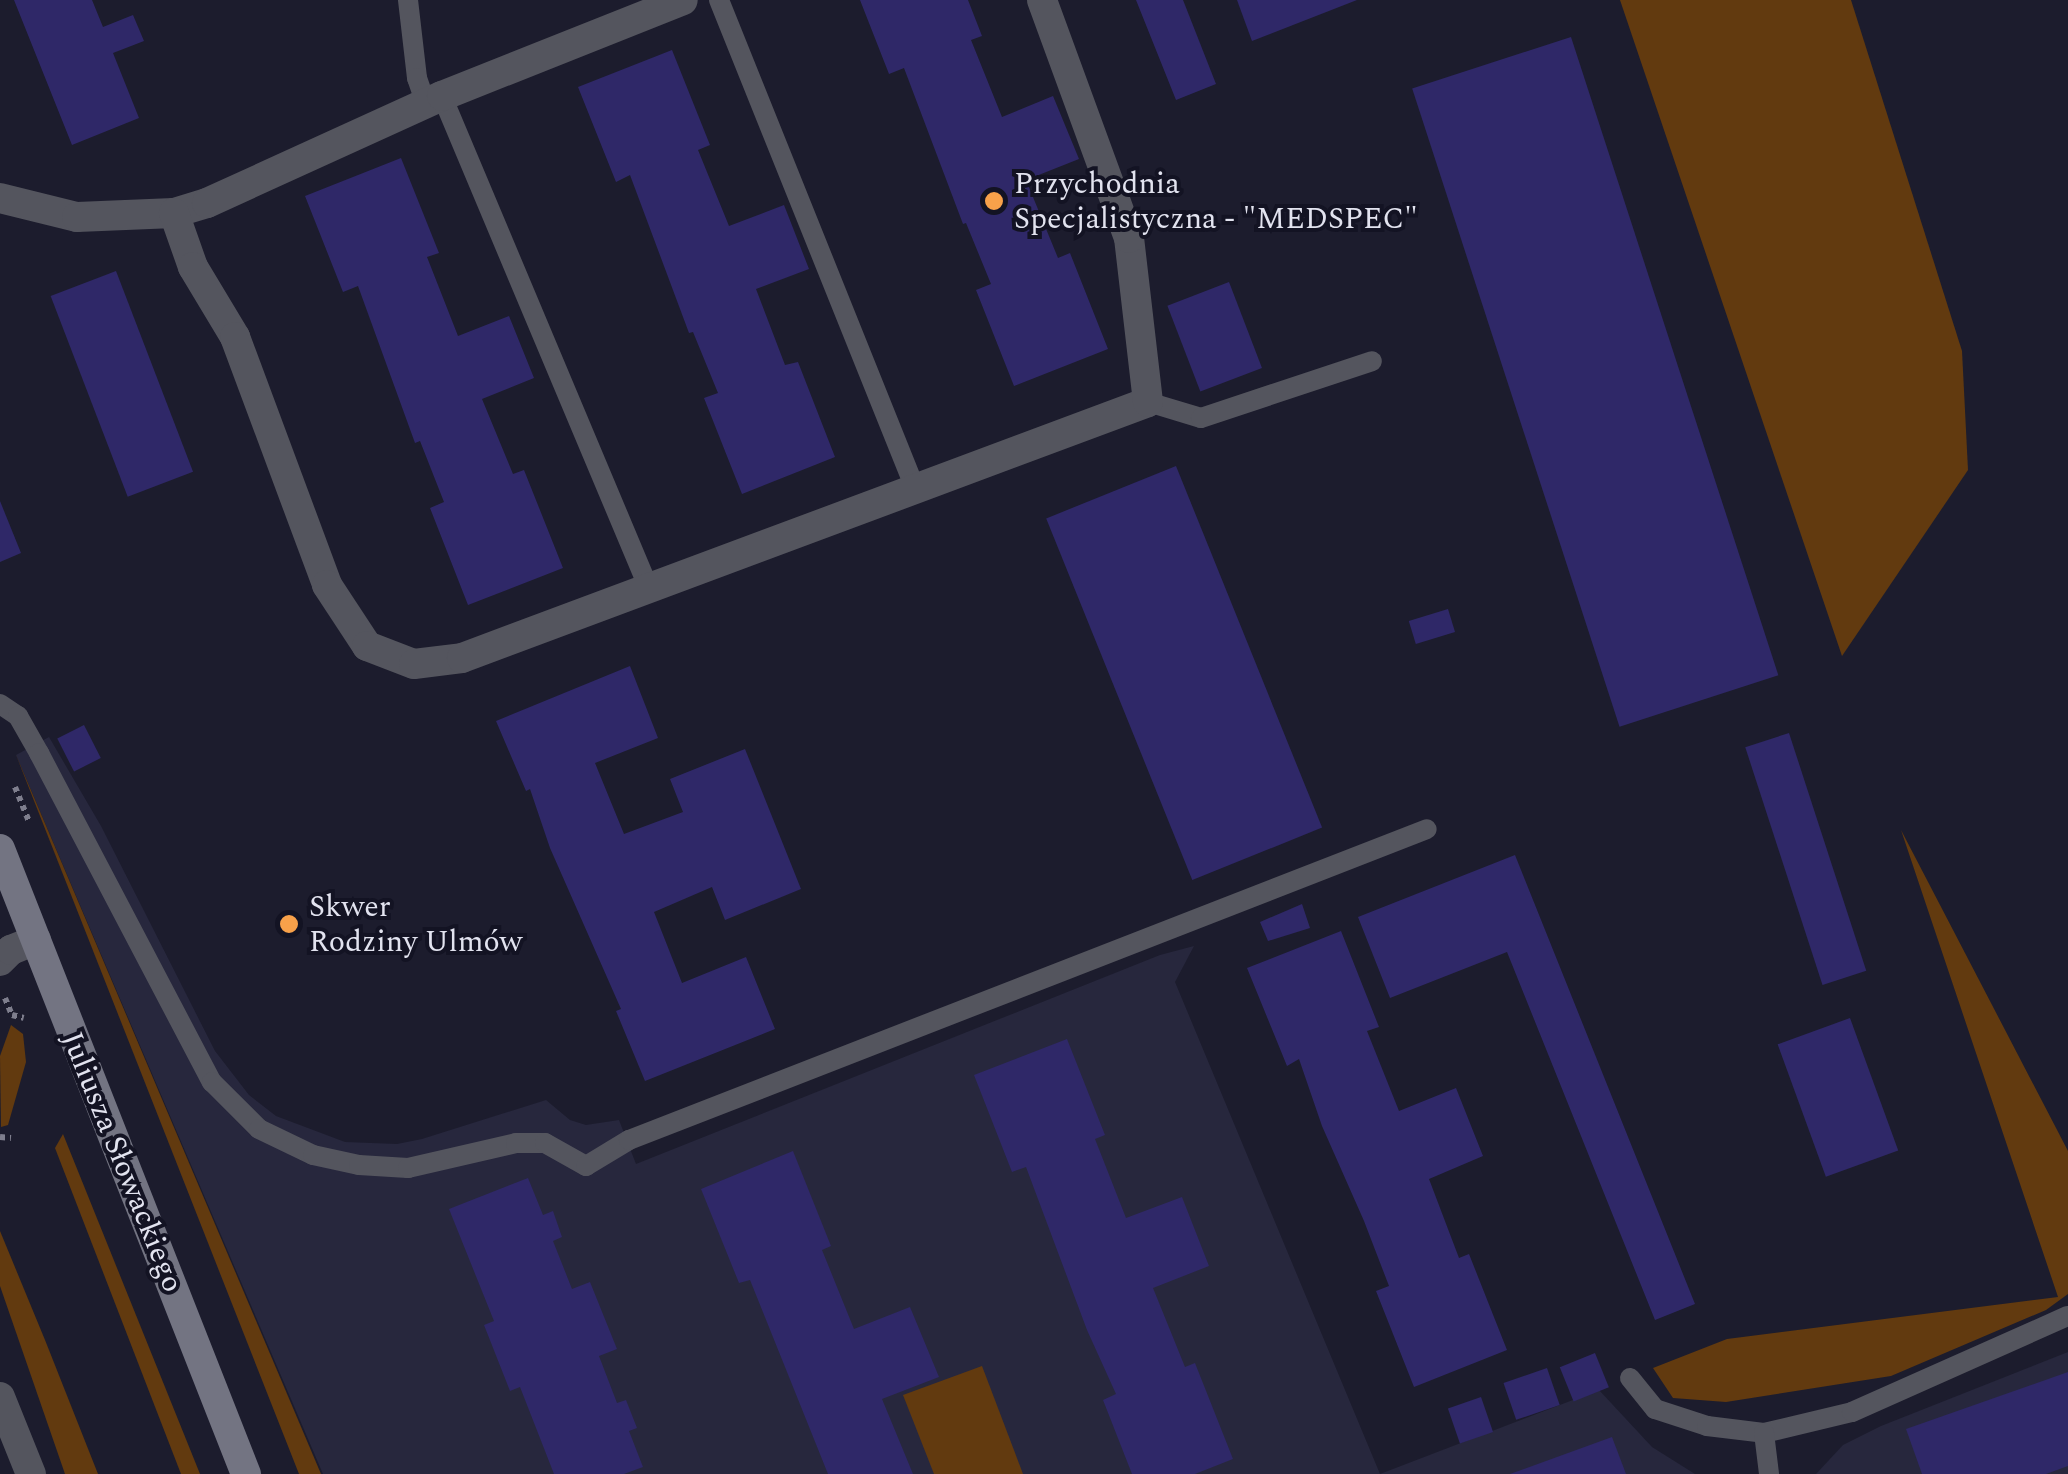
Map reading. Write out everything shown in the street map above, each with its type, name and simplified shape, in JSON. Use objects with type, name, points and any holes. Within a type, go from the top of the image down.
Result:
[{"type":"street","points":[[0,198],[77,217],[174,212],[207,203],[434,100],[682,0]]},
{"type":"street","points":[[174,212],[193,268],[234,337],[327,586],[367,646],[414,664],[462,658],[1148,402],[1129,238],[1042,0]]},
{"type":"street","name":"Juliusza Słowackiego","points":[[0,848],[246,1474]]},
{"type":"street","points":[[0,960],[11,950],[36,940]]},
{"type":"street","points":[[0,1397],[31,1474]]},
{"type":"lane","points":[[408,0],[417,78],[434,100],[650,591]]},
{"type":"lane","points":[[719,0],[914,488]]},
{"type":"lane","points":[[1148,402],[1200,418],[1372,361]]},
{"type":"lane","points":[[0,704],[18,716],[39,753],[212,1082],[259,1129],[313,1155],[359,1165],[408,1168],[516,1143],[545,1144],[586,1166],[629,1140],[1427,829]]},
{"type":"lane","points":[[1630,1378],[1655,1409],[1707,1426],[1764,1433],[1852,1412],[2068,1316]]},
{"type":"lane","points":[[1764,1433],[1769,1474]]},
{"type":"path","points":[[0,1137],[11,1138]]},
{"type":"shaded area","points":[[1620,0],[1851,0],[1962,351],[1968,470],[1842,656]]},
{"type":"shaded area","points":[[49,737],[101,826],[215,1051],[249,1095],[276,1116],[345,1142],[397,1144],[422,1139],[546,1100],[570,1120],[586,1125],[619,1120],[636,1164],[1160,955],[1194,946],[1175,982],[1380,1474],[323,1474],[16,755]]},
{"type":"shaded area","points":[[16,755],[321,1474],[299,1474]]},
{"type":"shaded area","points":[[1901,830],[2068,1151],[2068,1294],[2046,1310],[1891,1376],[1726,1402],[1673,1398],[1653,1368],[1727,1339],[2058,1297]]},
{"type":"shaded area","points":[[11,1025],[23,1034],[26,1062],[8,1125],[1,1127],[0,1056]]},
{"type":"shaded area","points":[[63,1134],[200,1474],[181,1474],[55,1148]]},
{"type":"shaded area","points":[[0,1231],[98,1474],[65,1474],[0,1286]]},
{"type":"shaded area","points":[[2068,1352],[2068,1474],[1816,1474],[1843,1445],[1881,1426]]},
{"type":"shaded area","points":[[982,1366],[1023,1474],[934,1474],[903,1395]]},
{"type":"shaded area","points":[[1599,1390],[1652,1447],[1695,1474],[1380,1474]]},
{"type":"building","points":[[14,0],[92,0],[103,27],[133,15],[144,41],[113,53],[139,118],[72,145]]},
{"type":"building","name":"Przychodnia Specjalistyczna - \"MEDSPEC\"","points":[[860,0],[968,0],[982,36],[971,40],[1002,117],[1053,96],[1079,159],[1026,180],[1058,258],[1070,253],[1108,349],[1014,386],[976,290],[991,284],[966,223],[963,224],[904,68],[889,74]]},
{"type":"building","points":[[1136,0],[1183,0],[1216,84],[1176,100]]},
{"type":"building","points":[[1237,0],[1357,0],[1252,41]]},
{"type":"building","points":[[1571,37],[1778,675],[1620,727],[1412,89]]},
{"type":"building","points":[[672,50],[710,145],[698,150],[729,226],[784,205],[809,269],[756,289],[785,365],[798,362],[835,457],[742,494],[704,398],[718,393],[693,332],[689,333],[630,175],[616,182],[578,87]]},
{"type":"building","points":[[401,158],[439,253],[427,257],[458,336],[509,316],[534,378],[482,399],[513,474],[524,470],[563,568],[468,605],[430,508],[444,502],[420,441],[415,443],[358,286],[343,292],[305,196]]},
{"type":"building","points":[[116,271],[193,472],[128,497],[51,296]]},
{"type":"building","points":[[1229,282],[1262,368],[1200,392],[1167,306]]},
{"type":"building","points":[[1176,466],[1322,828],[1192,880],[1046,518]]},
{"type":"building","points":[[0,501],[21,553],[0,562]]},
{"type":"building","points":[[1448,609],[1455,632],[1416,644],[1409,621]]},
{"type":"building","points":[[630,666],[658,738],[595,763],[624,834],[683,812],[670,779],[745,749],[801,889],[725,920],[712,887],[654,912],[682,983],[746,957],[775,1029],[645,1081],[616,1011],[621,1009],[550,848],[530,789],[526,791],[496,721]]},
{"type":"building","points":[[84,725],[101,758],[74,772],[57,739]]},
{"type":"building","points":[[1789,733],[1866,971],[1823,985],[1745,747]]},
{"type":"building","points":[[1515,855],[1695,1304],[1655,1320],[1507,952],[1390,998],[1358,917]]},
{"type":"building","points":[[1302,904],[1310,928],[1268,941],[1260,922]]},
{"type":"building","points":[[1341,931],[1379,1027],[1367,1031],[1399,1111],[1456,1088],[1483,1156],[1429,1179],[1459,1258],[1469,1254],[1507,1350],[1414,1387],[1376,1291],[1389,1286],[1364,1221],[1322,1126],[1299,1059],[1287,1066],[1247,968]]},
{"type":"building","points":[[1850,1018],[1898,1150],[1826,1177],[1778,1044]]},
{"type":"building","points":[[1067,1039],[1105,1135],[1095,1139],[1126,1218],[1182,1197],[1209,1266],[1153,1288],[1185,1367],[1195,1363],[1233,1459],[1195,1474],[1132,1474],[1103,1400],[1116,1394],[1087,1330],[1026,1167],[1012,1172],[974,1075]]},
{"type":"building","points":[[793,1151],[831,1246],[822,1250],[854,1329],[910,1307],[939,1377],[882,1399],[913,1474],[828,1474],[750,1280],[739,1283],[701,1189]]},
{"type":"building","points":[[528,1178],[543,1215],[553,1211],[562,1237],[553,1241],[572,1289],[590,1282],[617,1349],[599,1356],[617,1403],[626,1400],[637,1428],[629,1431],[643,1467],[624,1474],[554,1474],[520,1387],[510,1391],[484,1325],[494,1321],[449,1209]]},
{"type":"building","points":[[1595,1353],[1609,1387],[1574,1402],[1560,1367]]},
{"type":"building","points":[[1547,1368],[1560,1405],[1516,1420],[1504,1383]]},
{"type":"building","points":[[2068,1372],[2068,1466],[2046,1474],[1922,1474],[1906,1429]]},
{"type":"building","points":[[1481,1397],[1493,1432],[1460,1443],[1448,1408]]},
{"type":"building","points":[[1612,1437],[1626,1474],[1510,1474]]},
{"type":"place","name":"Przychodnia Specjalistyczna - \"MEDSPEC\"","points":[[994,201]]},
{"type":"place","name":"Skwer Rodziny Ulmów","points":[[289,924]]}]
